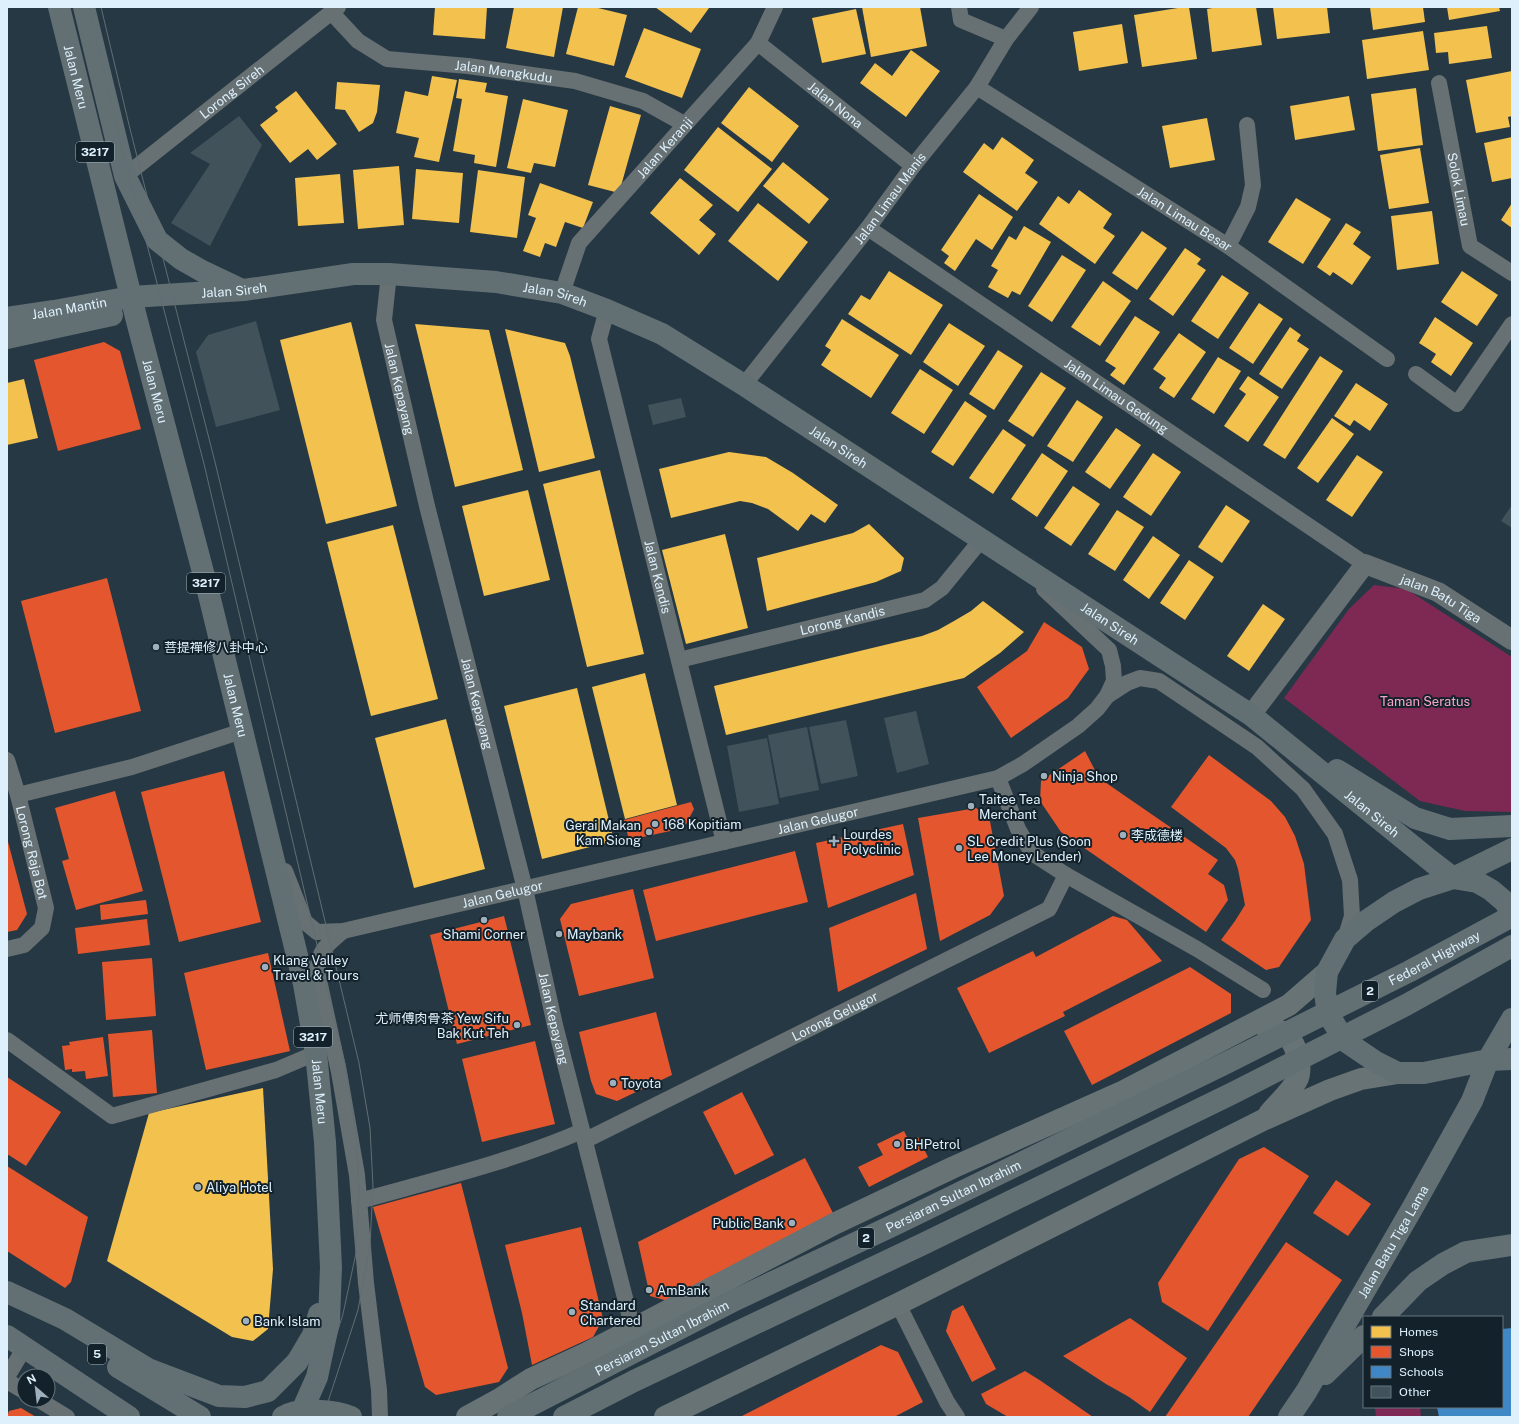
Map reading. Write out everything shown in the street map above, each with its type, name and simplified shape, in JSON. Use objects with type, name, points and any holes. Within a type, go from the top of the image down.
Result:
[{"type":"highway","name":"Jalan Meru","points":[[59,7],[133,304],[196,543],[304,984],[316,1053],[325,1142],[331,1267],[329,1321],[318,1377],[293,1414]]},
{"type":"highway","name":"Jalan Meru","points":[[84,7],[126,176],[157,240],[181,259],[202,271],[244,290]]},
{"type":"highway","name":"Jalan Sireh","points":[[133,304],[353,274],[389,274],[496,282],[562,293],[607,310],[662,334],[744,385],[1251,715],[1453,878]]},
{"type":"highway","name":"Jalan Mantin","points":[[7,318],[54,311],[133,304]]},
{"type":"highway","points":[[7,338],[133,304]]},
{"type":"highway","points":[[1251,715],[1415,818],[1450,829],[1512,826]]},
{"type":"highway","points":[[1512,849],[1453,878],[1419,889],[1394,902],[1366,921],[1344,939],[1327,972],[1325,993],[1328,1014],[1344,1041],[1376,1062],[1398,1073],[1424,1073],[1488,1060],[1512,1059]]},
{"type":"highway","points":[[1453,878],[1477,882],[1491,890],[1504,901],[1512,912]]},
{"type":"highway","name":"Federal Highway","points":[[1226,1063],[1410,971],[1512,916]]},
{"type":"highway","name":"Federal Highway","points":[[1233,1093],[1406,1005],[1512,946]]},
{"type":"highway","name":"Jalan Batu Tiga Lama","points":[[1289,1417],[1306,1392],[1413,1208],[1472,1101],[1488,1060],[1512,1019]]},
{"type":"highway","name":"Persiaran Sultan Ibrahim","points":[[508,1417],[735,1300],[1226,1063]]},
{"type":"highway","name":"Persiaran Sultan Ibrahim","points":[[564,1417],[641,1378],[923,1244],[1233,1093]]},
{"type":"highway","points":[[1384,1316],[1418,1281],[1443,1264],[1466,1252],[1512,1246]]},
{"type":"highway","points":[[7,1292],[66,1320],[148,1368],[219,1396],[245,1397],[268,1391],[297,1362],[313,1335],[331,1267]]},
{"type":"highway","name":"5","points":[[7,1297],[200,1417]]},
{"type":"highway","points":[[7,1336],[129,1417]]},
{"type":"highway","points":[[1306,1392],[1363,1337]]},
{"type":"highway","points":[[293,1414],[330,1412],[351,1417]]},
{"type":"main road","points":[[467,1417],[498,1400],[531,1379],[585,1354],[836,1223],[954,1167],[1124,1091],[1289,1004],[1327,972]]},
{"type":"main road","points":[[1188,1057],[1228,1042],[1261,1032],[1279,1031],[1287,1035],[1293,1044],[1301,1064],[1298,1079],[1290,1091],[1264,1120]]},
{"type":"main road","points":[[665,1417],[898,1304],[1264,1120],[1330,1090],[1362,1079],[1398,1073]]},
{"type":"street","name":"Jalan Keranji","points":[[562,293],[579,243],[758,43],[775,7]]},
{"type":"street","points":[[959,7],[961,20],[1006,39]]},
{"type":"street","name":"Jalan Limau Manis","points":[[744,385],[868,228],[913,166],[977,87],[1006,39],[1031,7]]},
{"type":"street","name":"Lorong Sireh","points":[[126,176],[335,10]]},
{"type":"street","name":"Jalan Mengkudu","points":[[335,10],[358,41],[387,59],[468,66],[575,80],[643,101],[684,124]]},
{"type":"street","name":"Jalan Nona","points":[[758,43],[913,166]]},
{"type":"street","name":"Solok Limau","points":[[1439,83],[1470,246],[1512,273]]},
{"type":"street","name":"Jalan Limau Besar","points":[[977,87],[1228,246],[1387,359]]},
{"type":"street","points":[[1228,246],[1248,207],[1253,184],[1247,125]]},
{"type":"street","name":"Jalan Limau Gedung","points":[[868,228],[1365,564]]},
{"type":"street","name":"Jalan Kepayang","points":[[389,274],[384,320],[426,506],[525,889],[555,1025],[633,1329]]},
{"type":"street","name":"Jalan Kandis","points":[[607,310],[599,340],[724,842]]},
{"type":"street","points":[[1416,374],[1457,404],[1512,324]]},
{"type":"street","name":"Lorong Kandis","points":[[679,660],[925,600],[942,588],[981,540]]},
{"type":"street","points":[[1251,715],[1365,564]]},
{"type":"street","name":"jalan Batu Tiga","points":[[1365,564],[1438,592],[1512,640]]},
{"type":"street","name":"Jalan Gelugor","points":[[262,812],[305,922],[317,932],[343,931],[998,778],[1023,764],[1078,726],[1097,709],[1107,696],[1114,681],[1114,666],[1109,650],[1051,596],[1026,568]]},
{"type":"street","points":[[1107,696],[1127,683],[1140,678],[1159,681],[1257,747],[1303,789],[1335,834],[1350,880],[1352,916],[1344,939]]},
{"type":"street","points":[[18,795],[132,767],[242,731]]},
{"type":"street","name":"Lorong Raja Bot","points":[[7,760],[18,795],[46,908],[42,928],[24,945],[7,949]]},
{"type":"street","points":[[998,778],[1018,829],[1032,853],[1066,875],[1197,949],[1263,990]]},
{"type":"street","name":"Lorong Gelugor","points":[[359,1201],[502,1160],[561,1140],[584,1136],[1049,908],[1066,875]]},
{"type":"street","name":"Jalan Meru","points":[[343,931],[327,945],[319,956],[318,971],[339,1072],[357,1175],[366,1283],[379,1390],[380,1417]]},
{"type":"street","points":[[7,1040],[112,1116],[276,1070],[316,1053]]},
{"type":"street","points":[[898,1304],[947,1402],[957,1417]]},
{"type":"street","points":[[7,1377],[25,1347]]},
{"type":"street","points":[[7,1381],[16,1386]]},
{"type":"street","points":[[52,1408],[67,1417]]},
{"type":"green space","name":"Taman Seratus","points":[[1374,585],[1406,589],[1512,657],[1512,812],[1465,811],[1420,801],[1284,698],[1349,609]]},
{"type":"green space","points":[[1375,1408],[1420,1408],[1421,1417],[1376,1417]]},
{"type":"building: Homes","points":[[435,7],[487,7],[485,39],[433,35]]},
{"type":"building: Homes","points":[[514,7],[563,7],[554,57],[506,48]]},
{"type":"building: Homes","points":[[578,7],[594,7],[627,15],[614,66],[566,54]]},
{"type":"building: Homes","points":[[655,7],[707,7],[709,8],[691,33]]},
{"type":"building: Homes","points":[[862,7],[920,7],[927,46],[871,57]]},
{"type":"building: Homes","points":[[1189,7],[1197,59],[1142,67],[1134,15]]},
{"type":"building: Homes","points":[[1218,7],[1256,7],[1262,45],[1212,52],[1207,9]]},
{"type":"building: Homes","points":[[1273,7],[1327,7],[1330,33],[1277,39]]},
{"type":"building: Homes","points":[[1370,7],[1423,7],[1425,22],[1373,30]]},
{"type":"building: Homes","points":[[1447,7],[1499,7],[1500,11],[1449,20]]},
{"type":"building: Homes","points":[[856,9],[866,54],[822,63],[812,18]]},
{"type":"building: Homes","points":[[1122,24],[1128,63],[1079,71],[1073,32]]},
{"type":"building: Homes","points":[[1487,26],[1492,58],[1449,64],[1448,52],[1436,53],[1434,33]]},
{"type":"building: Homes","points":[[644,28],[701,49],[682,98],[625,77]]},
{"type":"building: Homes","points":[[1423,31],[1429,70],[1367,79],[1362,40]]},
{"type":"building: Homes","points":[[911,50],[940,71],[906,117],[860,83],[875,63],[892,76]]},
{"type":"building: Homes","points":[[1512,71],[1512,116],[1508,117],[1510,127],[1476,133],[1466,80]]},
{"type":"building: Homes","points":[[432,76],[457,80],[439,162],[414,157],[419,138],[396,133],[405,91],[428,96]]},
{"type":"building: Homes","points":[[459,79],[487,83],[485,92],[508,96],[496,167],[474,163],[475,155],[453,151],[462,99],[456,98]]},
{"type":"building: Homes","points":[[337,82],[380,85],[377,112],[373,123],[359,132],[345,110],[335,109]]},
{"type":"building: Homes","points":[[749,87],[799,126],[772,162],[721,123]]},
{"type":"building: Homes","points":[[1416,88],[1423,145],[1378,151],[1371,94]]},
{"type":"building: Homes","points":[[296,91],[337,144],[317,160],[308,149],[290,163],[260,125],[278,111],[275,107]]},
{"type":"building: Homes","points":[[1349,96],[1355,130],[1295,140],[1290,106]]},
{"type":"building: Homes","points":[[523,99],[568,110],[555,167],[534,163],[531,173],[507,168]]},
{"type":"building: Homes","points":[[610,106],[641,115],[619,193],[588,185]]},
{"type":"building: Homes","points":[[1207,118],[1215,160],[1170,168],[1162,126]]},
{"type":"building: Homes","points":[[718,127],[772,169],[738,212],[684,170]]},
{"type":"building: Homes","points":[[1002,137],[1034,160],[1025,173],[1038,182],[1017,211],[963,172],[984,143],[993,150]]},
{"type":"building: Homes","points":[[1512,137],[1512,178],[1492,182],[1484,143]]},
{"type":"building: Homes","points":[[1420,148],[1429,203],[1389,209],[1380,155]]},
{"type":"building: Homes","points":[[783,162],[829,199],[809,224],[763,186]]},
{"type":"building: Homes","points":[[399,166],[404,225],[358,229],[353,170]]},
{"type":"building: Homes","points":[[416,169],[463,173],[459,223],[412,219]]},
{"type":"building: Homes","points":[[478,170],[525,177],[517,238],[470,232]]},
{"type":"building: Homes","points":[[340,174],[344,223],[298,226],[295,178]]},
{"type":"building: Homes","points":[[680,178],[713,205],[699,220],[716,234],[699,255],[650,213]]},
{"type":"building: Homes","points":[[540,183],[593,202],[583,228],[565,222],[556,247],[545,243],[540,257],[523,251],[536,218],[528,215]]},
{"type":"building: Homes","points":[[1079,190],[1112,214],[1103,228],[1115,236],[1095,264],[1039,224],[1058,196],[1069,204]]},
{"type":"building: Homes","points":[[979,194],[1013,217],[992,250],[976,239],[955,271],[944,263],[949,256],[941,250]]},
{"type":"building: Homes","points":[[1296,198],[1331,219],[1303,264],[1268,242]]},
{"type":"building: Homes","points":[[758,203],[808,242],[778,281],[728,241]]},
{"type":"building: Homes","points":[[1512,203],[1512,228],[1501,220]]},
{"type":"building: Homes","points":[[1432,211],[1439,264],[1397,270],[1391,216]]},
{"type":"building: Homes","points":[[1346,223],[1361,232],[1353,244],[1371,257],[1352,285],[1333,272],[1330,276],[1317,267]]},
{"type":"building: Homes","points":[[1024,226],[1051,242],[1020,295],[1012,291],[1008,298],[988,287],[998,270],[991,266],[1009,236],[1016,240]]},
{"type":"building: Homes","points":[[1142,231],[1167,248],[1137,290],[1112,273]]},
{"type":"building: Homes","points":[[1185,248],[1201,259],[1197,264],[1206,270],[1173,316],[1149,299]]},
{"type":"building: Homes","points":[[1062,255],[1086,270],[1052,322],[1028,306]]},
{"type":"building: Homes","points":[[889,271],[943,305],[911,355],[848,314],[861,295],[870,300]]},
{"type":"building: Homes","points":[[1462,271],[1498,295],[1477,326],[1441,302]]},
{"type":"building: Homes","points":[[1222,275],[1249,293],[1218,339],[1191,321]]},
{"type":"building: Homes","points":[[1103,281],[1131,301],[1100,346],[1071,327]]},
{"type":"building: Homes","points":[[1259,303],[1283,319],[1253,364],[1229,348]]},
{"type":"building: Homes","points":[[1135,316],[1160,332],[1124,385],[1110,375],[1116,368],[1105,361]]},
{"type":"building: Homes","points":[[1435,317],[1473,343],[1451,376],[1431,362],[1436,354],[1419,343]]},
{"type":"building: Homes","points":[[842,319],[899,355],[871,398],[821,365],[831,350],[825,346]]},
{"type":"building: Homes","points":[[351,322],[397,506],[326,524],[280,340]]},
{"type":"building: Homes","points":[[949,323],[985,346],[958,386],[923,362]]},
{"type":"building: Homes","points":[[415,324],[489,330],[523,470],[455,487]]},
{"type":"building: Homes","points":[[1290,327],[1301,335],[1297,341],[1309,349],[1282,389],[1259,374]]},
{"type":"building: Homes","points":[[505,329],[565,343],[570,356],[595,458],[539,472]]},
{"type":"building: Homes","points":[[1179,333],[1206,352],[1174,398],[1159,388],[1166,378],[1153,369]]},
{"type":"building: Homes","points":[[998,350],[1023,366],[994,410],[969,394]]},
{"type":"building: Homes","points":[[1320,356],[1343,371],[1285,459],[1263,445]]},
{"type":"building: Homes","points":[[1218,357],[1241,371],[1214,414],[1191,399]]},
{"type":"building: Homes","points":[[920,369],[953,390],[924,434],[891,413]]},
{"type":"building: Homes","points":[[1041,372],[1066,388],[1033,437],[1008,421]]},
{"type":"building: Homes","points":[[1248,376],[1279,397],[1248,442],[1224,426],[1246,394],[1239,389]]},
{"type":"building: Homes","points":[[24,379],[38,438],[7,445],[7,383]]},
{"type":"building: Homes","points":[[1356,383],[1388,404],[1370,431],[1354,420],[1350,426],[1334,416]]},
{"type":"building: Homes","points":[[1077,400],[1103,417],[1073,462],[1047,446]]},
{"type":"building: Homes","points":[[965,401],[987,416],[953,466],[931,452]]},
{"type":"building: Homes","points":[[1332,418],[1354,434],[1318,483],[1297,468]]},
{"type":"building: Homes","points":[[1116,428],[1141,445],[1110,489],[1085,472]]},
{"type":"building: Homes","points":[[1003,429],[1026,445],[993,494],[969,478]]},
{"type":"building: Homes","points":[[729,452],[766,457],[793,473],[838,505],[825,523],[811,514],[798,531],[768,509],[752,503],[740,501],[671,518],[659,469]]},
{"type":"building: Homes","points":[[1042,453],[1068,471],[1037,517],[1011,499]]},
{"type":"building: Homes","points":[[1153,453],[1181,472],[1151,516],[1123,497]]},
{"type":"building: Homes","points":[[1357,455],[1383,472],[1352,517],[1326,500]]},
{"type":"building: Homes","points":[[600,470],[644,654],[587,667],[543,484]]},
{"type":"building: Homes","points":[[1073,486],[1100,504],[1071,546],[1044,528]]},
{"type":"building: Homes","points":[[528,490],[550,580],[484,596],[462,506]]},
{"type":"building: Homes","points":[[1226,505],[1250,521],[1222,563],[1198,547]]},
{"type":"building: Homes","points":[[1117,510],[1144,527],[1115,571],[1088,554]]},
{"type":"building: Homes","points":[[869,524],[904,558],[901,571],[876,582],[767,611],[757,558],[853,533]]},
{"type":"building: Homes","points":[[393,525],[438,699],[371,716],[327,542]]},
{"type":"building: Homes","points":[[725,534],[748,628],[686,644],[662,550]]},
{"type":"building: Homes","points":[[1153,536],[1180,555],[1149,599],[1123,580]]},
{"type":"building: Homes","points":[[1189,560],[1214,577],[1185,620],[1160,603]]},
{"type":"building: Homes","points":[[983,601],[1024,632],[1000,653],[964,678],[726,735],[714,686],[922,636],[938,630],[954,621],[971,611]]},
{"type":"building: Homes","points":[[1263,604],[1285,619],[1249,671],[1227,656]]},
{"type":"building: Homes","points":[[645,673],[677,805],[625,819],[592,687]]},
{"type":"building: Homes","points":[[577,688],[614,841],[542,859],[504,706]]},
{"type":"building: Homes","points":[[446,719],[485,869],[414,888],[375,738]]},
{"type":"building: Homes","name":"Aliya Hotel","points":[[263,1088],[273,1269],[268,1329],[253,1341],[232,1337],[107,1261],[149,1113]]},
{"type":"building: Shops","points":[[104,342],[120,351],[141,429],[58,451],[34,360]]},
{"type":"building: Shops","points":[[107,578],[141,711],[55,733],[21,601]]},
{"type":"building: Shops","points":[[1044,622],[1082,647],[1089,669],[1068,698],[1011,738],[977,687],[1027,651]]},
{"type":"building: Shops","points":[[1085,751],[1099,778],[1218,860],[1208,874],[1224,885],[1228,900],[1206,932],[1061,832],[1040,801],[1041,781]]},
{"type":"building: Shops","points":[[1209,755],[1271,801],[1285,817],[1295,836],[1304,864],[1311,920],[1279,967],[1266,970],[1221,940],[1245,905],[1235,860],[1226,848],[1171,807]]},
{"type":"building: Shops","points":[[224,771],[261,922],[179,942],[141,792]]},
{"type":"building: Shops","points":[[115,791],[143,891],[76,910],[62,861],[69,859],[55,808]]},
{"type":"building: Shops","name":"168 Kopitiam","points":[[691,802],[694,809],[684,828],[629,840],[624,820]]},
{"type":"building: Shops","points":[[976,808],[989,816],[1004,896],[990,915],[940,941],[918,818]]},
{"type":"building: Shops","points":[[903,824],[914,875],[828,908],[816,843]]},
{"type":"building: Shops","points":[[7,838],[27,914],[17,930],[7,932]]},
{"type":"building: Shops","points":[[795,851],[808,902],[656,941],[643,890]]},
{"type":"building: Shops","points":[[633,889],[654,978],[579,996],[560,919],[571,904]]},
{"type":"building: Shops","points":[[916,893],[927,949],[838,992],[829,928]]},
{"type":"building: Shops","points":[[146,900],[148,914],[101,920],[100,905]]},
{"type":"building: Shops","points":[[504,916],[531,1025],[457,1044],[430,935]]},
{"type":"building: Shops","points":[[1113,916],[1127,920],[1162,961],[1063,1012],[1065,1016],[989,1053],[957,988],[1033,951],[1036,957]]},
{"type":"building: Shops","points":[[147,919],[150,945],[78,954],[75,928]]},
{"type":"building: Shops","points":[[268,953],[290,1051],[206,1070],[184,973]]},
{"type":"building: Shops","points":[[152,958],[156,1016],[106,1020],[102,962]]},
{"type":"building: Shops","points":[[1190,967],[1231,994],[1231,1013],[1092,1085],[1064,1031]]},
{"type":"building: Shops","points":[[656,1012],[672,1075],[617,1101],[596,1094],[591,1081],[579,1032]]},
{"type":"building: Shops","points":[[152,1030],[157,1093],[113,1097],[108,1034]]},
{"type":"building: Shops","points":[[103,1037],[108,1076],[86,1079],[85,1071],[72,1072],[72,1069],[65,1070],[62,1046],[70,1045],[69,1042]]},
{"type":"building: Shops","points":[[535,1041],[555,1124],[482,1142],[462,1059]]},
{"type":"building: Shops","points":[[7,1077],[61,1112],[26,1166],[7,1154]]},
{"type":"building: Shops","points":[[742,1092],[774,1155],[735,1175],[703,1112]]},
{"type":"building: Shops","points":[[904,1131],[909,1141],[918,1137],[928,1157],[869,1187],[858,1167],[883,1155],[877,1144]]},
{"type":"building: Shops","points":[[1264,1147],[1309,1176],[1208,1331],[1162,1302],[1158,1283],[1239,1159]]},
{"type":"building: Shops","points":[[805,1158],[835,1217],[668,1301],[650,1296],[638,1242]]},
{"type":"building: Shops","points":[[7,1166],[88,1217],[71,1282],[65,1288],[7,1251]]},
{"type":"building: Shops","points":[[1336,1180],[1371,1204],[1348,1236],[1313,1213]]},
{"type":"building: Shops","points":[[461,1183],[508,1368],[499,1382],[436,1395],[425,1387],[373,1207]]},
{"type":"building: Shops","points":[[581,1227],[603,1319],[593,1337],[532,1365],[522,1313],[505,1245]]},
{"type":"building: Shops","points":[[1286,1242],[1342,1280],[1248,1417],[1165,1417]]},
{"type":"building: Shops","points":[[963,1305],[996,1369],[972,1382],[946,1331],[952,1311]]},
{"type":"building: Shops","points":[[1130,1318],[1187,1358],[1150,1412],[1129,1397],[1063,1356]]},
{"type":"building: Shops","points":[[881,1345],[898,1352],[923,1402],[894,1417],[740,1417]]},
{"type":"building: Shops","points":[[1025,1371],[1093,1417],[1008,1417],[986,1404],[981,1394]]},
{"type":"building: Shops","points":[[21,1408],[36,1417],[7,1417],[9,1411]]},
{"type":"building: Schools","points":[[1512,1328],[1512,1417],[1439,1417],[1437,1408],[1503,1408],[1503,1329]]},
{"type":"building: Other","points":[[239,116],[262,145],[210,246],[171,223],[210,164],[190,153]]},
{"type":"building: Other","points":[[256,321],[280,410],[216,427],[196,352],[208,335]]},
{"type":"building: Other","points":[[681,398],[686,417],[653,425],[648,405]]},
{"type":"building: Other","points":[[1512,505],[1512,528],[1501,521]]},
{"type":"building: Other","points":[[916,711],[929,764],[897,773],[884,718]]},
{"type":"building: Other","points":[[846,720],[858,776],[821,784],[809,727]]},
{"type":"building: Other","points":[[807,727],[819,790],[780,798],[768,735]]},
{"type":"building: Other","points":[[767,738],[779,804],[739,812],[727,746]]},
{"type":"tram line","points":[[89,7],[118,133],[204,464],[345,1064],[356,1133],[359,1190],[356,1253],[343,1314],[311,1417]]},
{"type":"tram line","points":[[101,7],[130,129],[215,462],[359,1063],[370,1128],[373,1186],[370,1244],[358,1310],[323,1417]]},
{"type":"place","name":"菩提禪修八卦中心","points":[[156,647]]},
{"type":"place","name":"Ninja Shop","points":[[1044,776]]},
{"type":"place","name":"Taitee Tea Merchant","points":[[971,806]]},
{"type":"place","name":"168 Kopitiam","points":[[655,824]]},
{"type":"place","name":"Gerai Makan Kam Siong","points":[[649,832]]},
{"type":"place","name":"李成德楼","points":[[1123,835]]},
{"type":"place","name":"Lourdes Polyclinic","points":[[834,841]]},
{"type":"place","name":"SL Credit Plus (Soon Lee Money Lender)","points":[[959,848]]},
{"type":"place","name":"Shami Corner","points":[[484,920]]},
{"type":"place","name":"Maybank","points":[[559,934]]},
{"type":"place","name":"Klang Valley Travel & Tours","points":[[265,967]]},
{"type":"place","name":"尤师傅肉骨茶 Yew Sifu Bak Kut Teh","points":[[517,1025]]},
{"type":"place","name":"Toyota","points":[[613,1083]]},
{"type":"place","name":"BHPetrol","points":[[897,1144]]},
{"type":"place","name":"Aliya Hotel","points":[[198,1187]]},
{"type":"place","name":"Public Bank","points":[[792,1223]]},
{"type":"place","name":"AmBank","points":[[649,1290]]},
{"type":"place","name":"Standard Chartered","points":[[572,1312]]},
{"type":"place","name":"Bank Islam","points":[[246,1321]]}]
